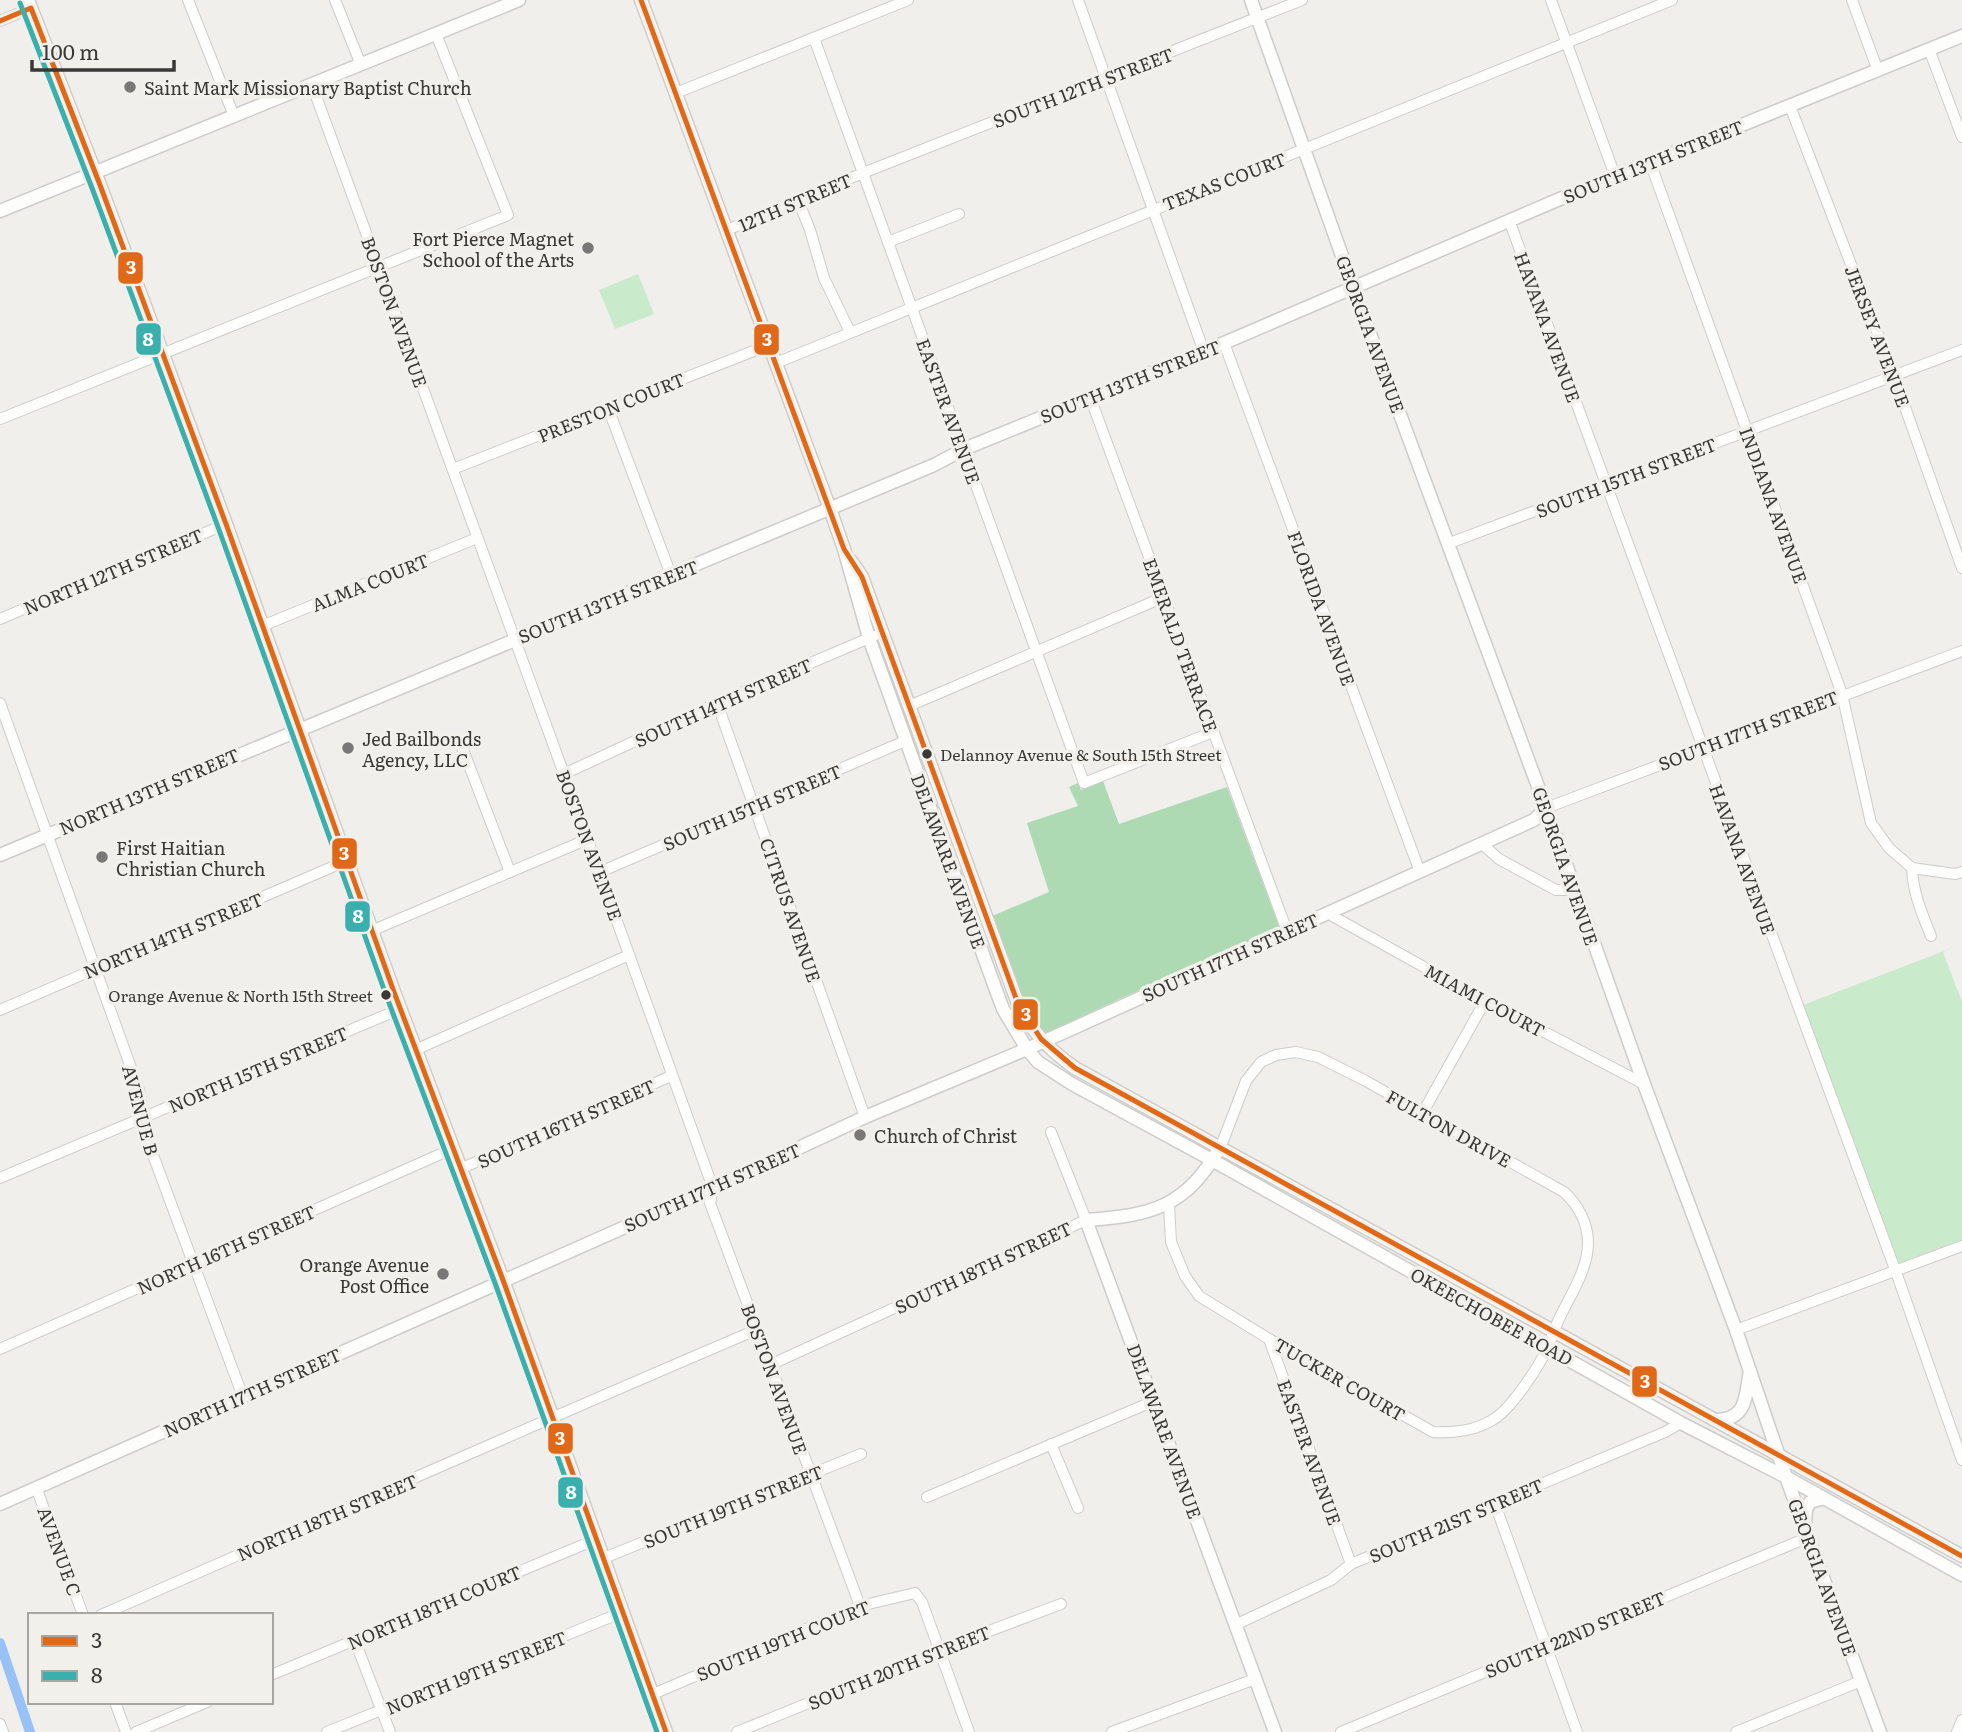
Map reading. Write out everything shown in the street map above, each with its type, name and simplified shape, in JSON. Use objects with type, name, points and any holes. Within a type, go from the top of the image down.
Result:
[{"type":"street","points":[[188,0],[234,116]]},
{"type":"street","points":[[335,0],[361,65]]},
{"type":"street","points":[[0,211],[436,34],[488,6],[520,0]]},
{"type":"street","name":"DELAWARE AVENUE","points":[[641,0],[844,548],[869,638],[1003,1009],[1027,1049]]},
{"type":"street","points":[[676,93],[908,0]]},
{"type":"street","points":[[1078,0],[1204,352]]},
{"type":"street","name":"GEORGIA AVENUE","points":[[1251,0],[1880,1732]]},
{"type":"street","name":"SOUTH 12TH STREET","points":[[863,173],[1302,0]]},
{"type":"street","points":[[1551,0],[1615,176]]},
{"type":"street","name":"TEXAS COURT","points":[[776,363],[1672,0]]},
{"type":"street","points":[[1852,0],[1878,71]]},
{"type":"street","points":[[0,21],[30,4],[226,524],[346,861],[503,1280],[666,1732]]},
{"type":"street","points":[[0,419],[508,215],[436,34]]},
{"type":"street","name":"SOUTH 13TH STREET","points":[[299,728],[830,509],[934,465],[964,449],[1204,352],[1509,220],[1962,36]]},
{"type":"street","name":"EASTER AVENUE","points":[[814,38],[1084,783],[1213,732]]},
{"type":"street","points":[[1929,50],[1962,137]]},
{"type":"street","name":"BOSTON AVENUE","points":[[312,85],[713,1188],[710,1203],[860,1606]]},
{"type":"street","name":"JERSEY AVENUE","points":[[1790,106],[1894,376],[1962,568]]},
{"type":"street","name":"INDIANA AVENUE","points":[[1650,162],[1843,694],[1871,823],[1889,848],[1912,868]]},
{"type":"street","name":"12TH STREET","points":[[727,230],[863,173]]},
{"type":"street","points":[[798,200],[824,278],[850,332]]},
{"type":"street","points":[[888,242],[959,214]]},
{"type":"street","name":"HAVANA AVENUE","points":[[1509,220],[1896,1272],[1962,1460]]},
{"type":"street","name":"FLORIDA AVENUE","points":[[1224,343],[1420,872]]},
{"type":"street","name":"PRESTON COURT","points":[[453,470],[769,345]]},
{"type":"street","name":"SOUTH 15TH STREET","points":[[1447,544],[1962,351]]},
{"type":"street","name":"EMERALD TERRACE","points":[[1090,397],[1287,931]]},
{"type":"street","points":[[608,408],[670,575]]},
{"type":"street","name":"NORTH 12TH STREET","points":[[0,618],[226,524]]},
{"type":"street","name":"ALMA COURT","points":[[262,626],[477,538]]},
{"type":"street","name":"DELAWARE AVENUE","points":[[844,548],[862,577],[1017,1001],[1031,1028],[1042,1042]]},
{"type":"street","points":[[909,706],[1164,597]]},
{"type":"street","name":"SOUTH 14TH STREET","points":[[564,774],[717,703],[883,633]]},
{"type":"street","name":"SOUTH 17TH STREET","points":[[503,1280],[713,1188],[864,1117],[1027,1049],[1482,844],[1534,820],[1546,808],[1962,651]]},
{"type":"street","name":"AVENUE B","points":[[0,703],[139,1090],[142,1106],[140,1120],[243,1397]]},
{"type":"street","name":"CITRUS AVENUE","points":[[717,703],[864,1117]]},
{"type":"street","name":"NORTH 13TH STREET","points":[[0,855],[299,728]]},
{"type":"street","name":"SOUTH 15TH STREET","points":[[600,872],[905,741]]},
{"type":"street","points":[[462,747],[510,872]]},
{"type":"street","points":[[372,931],[588,839]]},
{"type":"street","points":[[1482,844],[1499,859],[1556,890],[1574,890]]},
{"type":"street","name":"NORTH 14TH STREET","points":[[0,1010],[346,861]]},
{"type":"street","points":[[1931,936],[1918,904],[1912,868],[1962,873]]},
{"type":"street","name":"MIAMI COURT","points":[[1327,913],[1485,1001],[1644,1084]]},
{"type":"street","points":[[415,1050],[629,955]]},
{"type":"street","points":[[1422,1114],[1485,1001]]},
{"type":"street","name":"NORTH 15TH STREET","points":[[0,1178],[400,1009]]},
{"type":"street","name":"OKEECHOBEE ROAD","points":[[1042,1042],[1075,1068],[1962,1556]]},
{"type":"street","name":"OKEECHOBEE ROAD","points":[[1027,1049],[1038,1062],[1072,1084],[1681,1423],[1786,1477],[1962,1575]]},
{"type":"street","name":"FULTON DRIVE","points":[[1220,1146],[1246,1081],[1261,1062],[1276,1055],[1296,1052],[1318,1057],[1564,1192],[1577,1205],[1587,1229],[1587,1262],[1553,1330],[1548,1347]]},
{"type":"street","name":"SOUTH 16TH STREET","points":[[460,1170],[671,1076]]},
{"type":"street","name":"DELAWARE AVENUE","points":[[1051,1132],[1154,1401],[1275,1732]]},
{"type":"street","name":"SOUTH 18TH STREET","points":[[769,1365],[1086,1220],[1133,1216],[1168,1205],[1194,1182],[1220,1146]]},
{"type":"street","name":"NORTH 16TH STREET","points":[[0,1349],[452,1149]]},
{"type":"street","name":"TUCKER COURT","points":[[1168,1205],[1171,1242],[1185,1276],[1199,1296],[1433,1432],[1452,1433],[1475,1429],[1495,1419],[1510,1407],[1548,1347]]},
{"type":"street","points":[[1736,1330],[1962,1246]]},
{"type":"street","name":"NORTH 17TH STREET","points":[[0,1504],[503,1280]]},
{"type":"street","points":[[552,1416],[756,1330]]},
{"type":"street","name":"EASTER AVENUE","points":[[1269,1339],[1351,1564]]},
{"type":"street","points":[[1715,1420],[1726,1420],[1736,1416],[1741,1410],[1750,1371]]},
{"type":"street","points":[[928,1497],[1154,1401]]},
{"type":"street","name":"NORTH 18TH STREET","points":[[106,1613],[454,1462],[552,1416]]},
{"type":"street","name":"SOUTH 21ST STREET","points":[[1235,1625],[1331,1580],[1351,1564],[1681,1423]]},
{"type":"street","points":[[1051,1444],[1078,1508]]},
{"type":"street","name":"SOUTH 19TH STREET","points":[[604,1558],[861,1454]]},
{"type":"street","name":"AVENUE C","points":[[36,1487],[82,1613]]},
{"type":"street","points":[[1807,1531],[1806,1508],[1810,1502],[1824,1498]]},
{"type":"street","points":[[1495,1504],[1577,1732]]},
{"type":"street","name":"SOUTH 22ND STREET","points":[[1341,1732],[1807,1531]]},
{"type":"street","name":"NORTH 18TH COURT","points":[[273,1674],[597,1539]]},
{"type":"street","name":"SOUTH 19TH COURT","points":[[653,1694],[860,1606],[915,1593],[922,1602],[939,1650]]},
{"type":"street","name":"SOUTH 20TH STREET","points":[[737,1732],[1061,1604]]},
{"type":"street","name":"NORTH 19TH STREET","points":[[327,1732],[623,1612]]},
{"type":"street","points":[[355,1640],[390,1732]]},
{"type":"street","points":[[939,1650],[969,1732]]},
{"type":"street","points":[[1112,1732],[1255,1679]]},
{"type":"street","points":[[1736,1732],[1861,1681]]},
{"type":"street","points":[[116,1704],[126,1732]]},
{"type":"street","points":[[136,1732],[202,1704]]},
{"type":"street","points":[[1958,1732],[1962,1720]]},
{"type":"street","points":[[0,1724],[3,1732]]},
{"type":"green space","points":[[638,274],[654,314],[615,329],[599,290]]},
{"type":"green space","points":[[1103,781],[1119,824],[1227,787],[1280,929],[1050,1032],[1042,1033],[1022,999],[992,916],[1049,892],[1027,823],[1078,806],[1069,787],[1078,783],[1081,790]]},
{"type":"green space","points":[[1957,946],[1943,952],[1962,1002],[1962,1241],[1899,1265],[1803,1005]]},
{"type":"waterway","points":[[0,1643],[30,1732]]},
{"type":"transit line","name":"3","points":[[641,0],[844,549],[862,577],[1017,1001],[1041,1039],[1075,1068],[1962,1556]]},
{"type":"transit line","name":"8","points":[[20,3],[218,527],[386,995],[495,1283],[657,1732]]},
{"type":"transit line","name":"3","points":[[0,21],[31,8],[100,185],[226,524],[394,992],[503,1280],[666,1732]]},
{"type":"place","name":"Saint Mark Missionary Baptist Church","points":[[130,87]]},
{"type":"place","name":"Fort Pierce Magnet School of the Arts","points":[[588,248]]},
{"type":"place","name":"Jed Bailbonds Agency, LLC","points":[[348,748]]},
{"type":"place","name":"Delannoy Avenue & South 15th Street","points":[[927,754]]},
{"type":"place","name":"First Haitian Christian Church","points":[[102,857]]},
{"type":"place","name":"Orange Avenue & North 15th Street","points":[[386,995]]},
{"type":"place","name":"Church of Christ","points":[[860,1135]]},
{"type":"place","name":"Orange Avenue Post Office","points":[[443,1274]]}]
